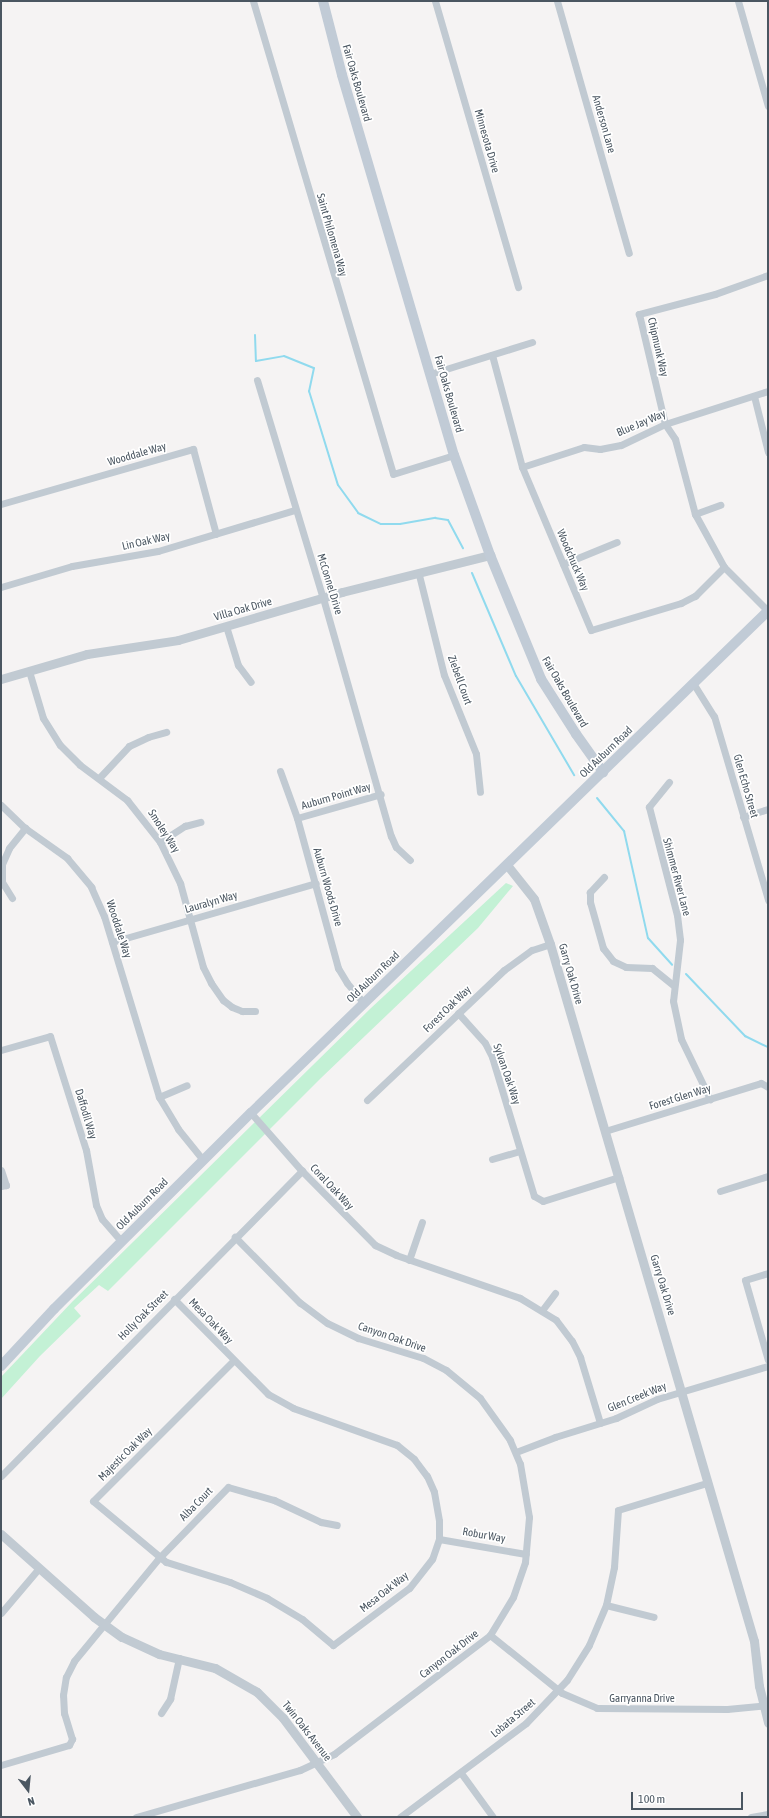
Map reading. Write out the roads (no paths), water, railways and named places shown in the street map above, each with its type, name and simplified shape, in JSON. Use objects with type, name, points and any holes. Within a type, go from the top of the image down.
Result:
[{"type":"main road","name":"Fair Oaks Boulevard","points":[[323,1],[342,75],[454,455],[490,556],[541,679],[576,734],[603,772]]},
{"type":"main road","name":"Old Auburn Road","points":[[1,1366],[251,1112],[768,611]]},
{"type":"street","name":"Saint Philomena Way","points":[[252,1],[393,474],[454,455]]},
{"type":"street","name":"Minnesota Drive","points":[[435,1],[518,287]]},
{"type":"street","name":"Anderson Lane","points":[[557,1],[629,253]]},
{"type":"street","points":[[738,1],[768,106]]},
{"type":"street","name":"Chipmunk Way","points":[[768,275],[715,294],[639,314],[665,424],[675,439],[695,514],[724,567],[768,611]]},
{"type":"street","points":[[430,374],[532,342]]},
{"type":"street","name":"Woodchuck Way","points":[[492,355],[522,466],[591,630],[681,603],[695,596],[724,567]]},
{"type":"street","name":"McConnel Drive","points":[[256,380],[323,598],[394,842],[410,860]]},
{"type":"street","name":"Blue Jay Way","points":[[522,466],[584,447],[600,449],[621,445],[665,424],[768,391]]},
{"type":"street","points":[[754,396],[768,452]]},
{"type":"street","name":"Wooddale Way","points":[[1,504],[194,449],[216,534]]},
{"type":"street","points":[[695,514],[720,505]]},
{"type":"street","name":"Lin Oak Way","points":[[1,587],[72,566],[140,555],[295,510]]},
{"type":"street","points":[[563,564],[617,542]]},
{"type":"street","name":"Villa Oak Drive","points":[[1,679],[87,654],[169,642],[323,598],[490,556]]},
{"type":"street","name":"Ziebell Court","points":[[419,575],[444,675],[476,754],[480,792]]},
{"type":"street","points":[[226,626],[238,665],[251,682]]},
{"type":"street","name":"Smoley Way","points":[[29,671],[44,718],[54,737],[71,758],[100,777],[133,806],[160,842],[177,874],[191,919],[203,967],[211,983],[223,1000],[232,1007],[242,1011],[255,1011]]},
{"type":"street","name":"Glen Echo Street","points":[[694,683],[714,716],[768,900]]},
{"type":"street","points":[[100,777],[129,746],[142,739],[166,732]]},
{"type":"street","name":"Auburn Woods Drive","points":[[280,771],[297,818],[340,973],[364,1003]]},
{"type":"street","name":"Shimmer River Lane","points":[[669,782],[649,807],[677,915],[680,954],[674,985]]},
{"type":"street","name":"Auburn Point Way","points":[[297,818],[381,794]]},
{"type":"street","name":"Wooddale Way","points":[[1,805],[25,828],[59,851],[81,872],[99,902],[158,1097],[173,1123],[203,1160]]},
{"type":"street","points":[[744,817],[768,810]]},
{"type":"street","points":[[160,842],[185,826],[200,822]]},
{"type":"street","points":[[12,898],[2,882],[2,864],[6,853],[25,828]]},
{"type":"street","name":"Garry Oak Drive","points":[[507,865],[534,899],[550,944],[756,1648],[768,1723]]},
{"type":"street","points":[[604,877],[590,892],[590,902],[603,948],[613,961],[626,967],[652,968],[674,985],[673,1001],[681,1038],[710,1099]]},
{"type":"street","name":"Lauralyn Way","points":[[112,942],[316,883]]},
{"type":"street","name":"Forest Oak Way","points":[[367,1100],[515,961],[532,950],[550,944]]},
{"type":"street","name":"Sylvan Oak Way","points":[[458,1013],[485,1043],[492,1057],[534,1196],[543,1201],[619,1177]]},
{"type":"street","name":"Daffodil Way","points":[[1,1050],[50,1036],[86,1150],[96,1205],[102,1219],[122,1242]]},
{"type":"street","name":"Forest Glen Way","points":[[605,1131],[761,1083],[768,1087]]},
{"type":"street","points":[[158,1097],[187,1085]]},
{"type":"street","name":"Coral Oak Way","points":[[251,1112],[302,1171],[369,1241],[382,1249],[409,1260],[514,1295],[543,1309],[561,1326],[576,1349],[600,1423]]},
{"type":"street","points":[[492,1159],[520,1151]]},
{"type":"street","points":[[1,1170],[6,1185],[1,1186]]},
{"type":"street","name":"Holly Oak Street","points":[[1,1476],[235,1237],[302,1171]]},
{"type":"street","points":[[720,1191],[768,1176]]},
{"type":"street","points":[[409,1260],[422,1222]]},
{"type":"street","name":"Canyon Oak Drive","points":[[136,1817],[317,1763],[343,1748],[490,1635],[521,1579],[526,1554],[528,1505],[516,1452],[492,1412],[462,1381],[423,1358],[358,1338],[327,1323],[300,1303],[235,1237]]},
{"type":"street","points":[[768,1273],[745,1280],[768,1360]]},
{"type":"street","points":[[543,1309],[555,1293]]},
{"type":"street","name":"Mesa Oak Way","points":[[159,1558],[182,1569],[230,1582],[267,1598],[302,1619],[333,1645],[418,1579],[432,1559],[439,1539],[439,1521],[432,1487],[422,1467],[406,1451],[387,1440],[283,1403],[259,1386],[174,1299]]},
{"type":"street","name":"Majestic Oak Way","points":[[159,1558],[93,1501],[234,1360]]},
{"type":"street","name":"Glen Creek Way","points":[[516,1452],[600,1423],[682,1391],[768,1366]]},
{"type":"street","name":"Lobata Street","points":[[400,1817],[461,1773],[526,1723],[559,1690],[589,1645],[606,1605],[616,1551],[618,1510],[707,1483]]},
{"type":"street","name":"Alba Court","points":[[1,1765],[69,1744],[72,1739],[63,1707],[64,1683],[74,1661],[159,1558],[228,1487],[258,1494],[321,1522],[337,1525]]},
{"type":"street","name":"Twin Oaks Avenue","points":[[1,1534],[104,1624],[136,1645],[223,1672],[257,1692],[283,1718],[357,1817]]},
{"type":"street","name":"Robur Way","points":[[439,1539],[526,1554]]},
{"type":"street","points":[[1,1612],[39,1568]]},
{"type":"street","points":[[606,1605],[654,1616]]},
{"type":"street","name":"Garryanna Drive","points":[[490,1635],[559,1690],[585,1704],[610,1710],[766,1706]]},
{"type":"street","points":[[161,1713],[170,1699],[179,1658]]},
{"type":"street","points":[[461,1773],[494,1817]]},
{"type":"street","points":[[751,1817],[768,1814]]},
{"type":"waterway","points":[[255,335],[256,361],[284,356],[314,368],[309,391],[338,485],[358,513],[381,524],[400,524],[435,518],[448,520],[463,548]]},
{"type":"waterway","points":[[472,573],[516,676],[574,775]]},
{"type":"waterway","points":[[597,798],[624,831],[648,938],[672,965]]},
{"type":"waterway","points":[[686,974],[745,1036],[768,1047]]}]
